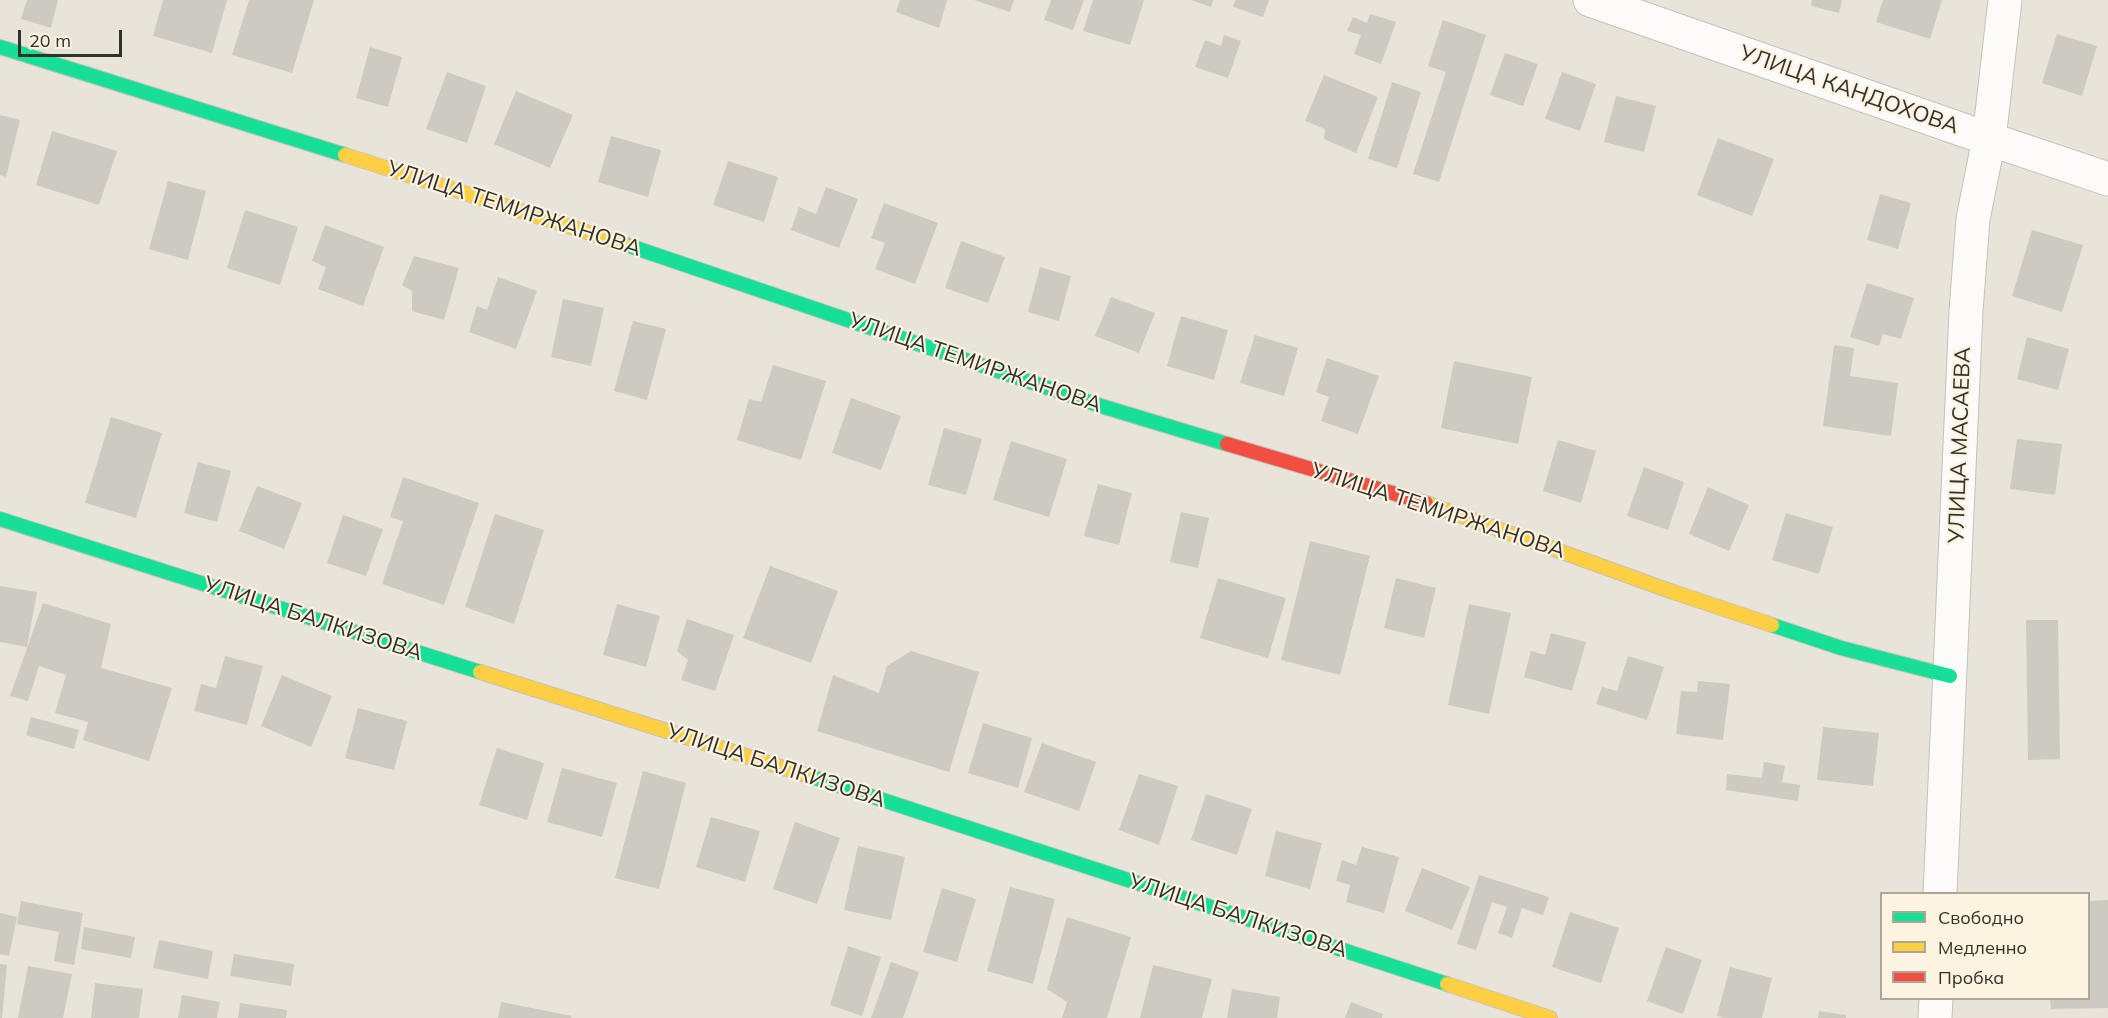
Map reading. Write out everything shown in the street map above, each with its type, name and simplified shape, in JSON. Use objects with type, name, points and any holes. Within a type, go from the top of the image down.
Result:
[{"type":"street","name":"УЛИЦА КАНДОХОВА","points":[[1590,0],[1989,140],[2108,179]]},
{"type":"street","name":"УЛИЦА МАСАЕВА","points":[[1940,892],[1966,311],[1973,219],[1989,140],[2005,0]]},
{"type":"street","name":"УЛИЦА ТЕМИРЖАНОВА","points":[[0,47],[595,234],[1101,406],[1436,506],[1673,592],[1830,644],[1950,676]]},
{"type":"street","name":"УЛИЦА БАЛКИЗОВА","points":[[0,519],[866,794],[1550,1018]]},
{"type":"street","points":[[1935,1018],[1936,1000]]},
{"type":"building","points":[[27,0],[58,0],[51,28],[21,19]]},
{"type":"building","points":[[163,0],[227,0],[212,53],[153,36]]},
{"type":"building","points":[[249,0],[314,0],[292,73],[232,55]]},
{"type":"building","points":[[900,0],[947,0],[939,28],[896,12]]},
{"type":"building","points":[[974,0],[1014,0],[1010,12]]},
{"type":"building","points":[[1051,0],[1084,0],[1073,30],[1044,20]]},
{"type":"building","points":[[1093,0],[1144,0],[1130,45],[1083,31]]},
{"type":"building","points":[[1191,0],[1213,0],[1211,7]]},
{"type":"building","points":[[1235,0],[1269,0],[1263,17],[1233,7]]},
{"type":"building","points":[[1812,0],[1842,0],[1839,13],[1811,6]]},
{"type":"building","points":[[1883,0],[1942,0],[1930,39],[1876,22]]},
{"type":"building","points":[[1370,14],[1396,22],[1381,64],[1354,54],[1361,35],[1347,31],[1353,17],[1367,23]]},
{"type":"building","points":[[1443,20],[1486,35],[1439,182],[1413,174],[1446,72],[1428,66]]},
{"type":"building","points":[[2057,34],[2097,46],[2082,96],[2042,83]]},
{"type":"building","points":[[1224,35],[1241,41],[1228,78],[1195,67],[1205,40],[1221,46]]},
{"type":"building","points":[[370,47],[402,57],[388,107],[356,98]]},
{"type":"building","points":[[1505,53],[1538,64],[1523,106],[1490,95]]},
{"type":"building","points":[[447,72],[486,86],[467,143],[426,129]]},
{"type":"building","points":[[1562,72],[1596,84],[1580,131],[1545,119]]},
{"type":"building","points":[[1324,75],[1378,97],[1356,153],[1324,139],[1325,129],[1305,121]]},
{"type":"building","points":[[1392,82],[1421,92],[1397,168],[1368,159]]},
{"type":"building","points":[[516,91],[573,115],[550,168],[494,144]]},
{"type":"building","points":[[1616,96],[1656,106],[1644,152],[1604,142]]},
{"type":"building","points":[[0,115],[20,120],[6,177],[0,175]]},
{"type":"building","points":[[52,131],[117,151],[99,205],[36,185]]},
{"type":"building","points":[[611,136],[661,150],[648,197],[598,182]]},
{"type":"building","points":[[1718,138],[1774,159],[1752,216],[1697,195]]},
{"type":"building","points":[[728,161],[778,177],[764,222],[713,205]]},
{"type":"building","points":[[168,181],[206,191],[188,260],[149,249]]},
{"type":"building","points":[[826,187],[858,199],[839,248],[791,230],[799,207],[816,214]]},
{"type":"building","points":[[1880,194],[1911,203],[1898,249],[1867,240]]},
{"type":"building","points":[[884,203],[938,223],[915,284],[875,269],[885,243],[871,238]]},
{"type":"building","points":[[245,210],[298,227],[280,285],[227,268]]},
{"type":"building","points":[[325,225],[384,247],[363,306],[318,289],[326,267],[312,261]]},
{"type":"building","points":[[2032,230],[2083,245],[2062,312],[2012,296]]},
{"type":"building","points":[[961,241],[1005,257],[988,303],[945,288]]},
{"type":"building","points":[[414,256],[459,268],[444,320],[412,311],[412,291],[402,285]]},
{"type":"building","points":[[1040,267],[1071,276],[1059,321],[1028,312]]},
{"type":"building","points":[[498,277],[537,291],[516,349],[469,332],[477,306],[487,310]]},
{"type":"building","points":[[1867,283],[1914,298],[1901,339],[1883,334],[1879,346],[1850,337]]},
{"type":"building","points":[[1111,297],[1155,313],[1139,353],[1095,336]]},
{"type":"building","points":[[563,299],[604,308],[591,366],[551,357]]},
{"type":"building","points":[[1181,316],[1228,330],[1214,380],[1167,366]]},
{"type":"building","points":[[633,321],[666,329],[647,400],[614,391]]},
{"type":"building","points":[[1255,335],[1298,348],[1284,396],[1240,383]]},
{"type":"building","points":[[2027,337],[2069,349],[2058,390],[2017,379]]},
{"type":"building","points":[[1834,345],[1854,348],[1850,376],[1898,383],[1891,436],[1823,426]]},
{"type":"building","points":[[1327,358],[1379,376],[1358,434],[1321,421],[1329,397],[1316,392]]},
{"type":"building","points":[[1454,361],[1532,377],[1518,444],[1441,428]]},
{"type":"building","points":[[773,365],[826,381],[801,460],[737,440],[749,399],[761,402]]},
{"type":"building","points":[[851,398],[901,416],[881,470],[832,453]]},
{"type":"building","points":[[111,417],[162,433],[136,518],[85,503]]},
{"type":"building","points":[[944,428],[982,439],[966,495],[928,485]]},
{"type":"building","points":[[2017,439],[2062,444],[2055,495],[2010,489]]},
{"type":"building","points":[[1558,440],[1596,451],[1581,503],[1543,491]]},
{"type":"building","points":[[1011,441],[1067,459],[1049,517],[993,500]]},
{"type":"building","points":[[198,462],[231,471],[217,522],[184,513]]},
{"type":"building","points":[[1644,467],[1684,482],[1668,530],[1627,516]]},
{"type":"building","points":[[403,477],[479,503],[444,605],[382,584],[403,521],[390,517]]},
{"type":"building","points":[[1098,484],[1132,493],[1119,545],[1084,536]]},
{"type":"building","points":[[257,486],[302,503],[284,549],[239,531]]},
{"type":"building","points":[[1708,487],[1749,505],[1729,551],[1689,534]]},
{"type":"building","points":[[1181,512],[1209,518],[1198,568],[1170,562]]},
{"type":"building","points":[[1786,513],[1833,527],[1819,574],[1772,560]]},
{"type":"building","points":[[495,514],[544,530],[514,624],[465,607]]},
{"type":"building","points":[[343,515],[383,529],[366,576],[327,563]]},
{"type":"building","points":[[1310,541],[1370,556],[1340,675],[1281,660]]},
{"type":"building","points":[[770,566],[838,591],[811,663],[743,638]]},
{"type":"building","points":[[1218,578],[1286,598],[1268,658],[1200,638]]},
{"type":"building","points":[[1396,578],[1436,588],[1424,638],[1384,628]]},
{"type":"building","points":[[0,586],[37,592],[27,647],[0,642]]},
{"type":"building","points":[[43,603],[111,624],[101,668],[172,688],[149,761],[83,740],[88,722],[55,713],[66,675],[39,666],[28,701],[10,696]]},
{"type":"building","points":[[617,604],[660,616],[646,667],[603,655]]},
{"type":"building","points":[[1469,604],[1511,613],[1489,714],[1448,705]]},
{"type":"building","points":[[687,619],[734,635],[715,691],[681,680],[688,660],[677,651]]},
{"type":"building","points":[[2026,620],[2058,620],[2060,759],[2028,760]]},
{"type":"building","points":[[1551,633],[1586,642],[1572,691],[1524,677],[1531,651],[1545,655]]},
{"type":"building","points":[[911,651],[979,672],[949,772],[817,731],[833,675],[879,693],[887,666]]},
{"type":"building","points":[[225,656],[263,666],[247,725],[194,711],[201,684],[216,688]]},
{"type":"building","points":[[1628,656],[1664,667],[1647,720],[1596,704],[1602,687],[1617,691]]},
{"type":"building","points":[[282,675],[332,696],[311,747],[261,726]]},
{"type":"building","points":[[1698,681],[1730,684],[1723,740],[1676,734],[1681,691],[1697,692]]},
{"type":"building","points":[[358,708],[407,721],[394,770],[345,758]]},
{"type":"building","points":[[31,717],[79,730],[74,749],[26,735]]},
{"type":"building","points":[[983,723],[1032,738],[1018,788],[968,773]]},
{"type":"building","points":[[1823,727],[1879,733],[1873,786],[1817,780]]},
{"type":"building","points":[[1042,743],[1096,762],[1079,811],[1024,792]]},
{"type":"building","points":[[497,748],[544,763],[527,820],[479,805]]},
{"type":"building","points":[[1764,762],[1785,766],[1782,782],[1800,785],[1798,801],[1726,790],[1727,774],[1762,778]]},
{"type":"building","points":[[562,768],[617,783],[602,837],[547,822]]},
{"type":"building","points":[[643,771],[686,783],[659,889],[615,878]]},
{"type":"building","points":[[1139,774],[1178,786],[1159,845],[1119,830]]},
{"type":"building","points":[[1206,794],[1252,809],[1237,855],[1191,840]]},
{"type":"building","points":[[711,817],[760,831],[745,882],[696,867]]},
{"type":"building","points":[[795,822],[840,838],[817,904],[773,889]]},
{"type":"building","points":[[1276,831],[1322,843],[1310,889],[1265,876]]},
{"type":"building","points":[[858,846],[905,857],[891,920],[844,910]]},
{"type":"building","points":[[1362,847],[1399,857],[1384,913],[1346,902],[1350,885],[1336,881],[1342,860],[1356,865]]},
{"type":"building","points":[[1422,868],[1470,887],[1452,930],[1405,911]]},
{"type":"building","points":[[1479,875],[1549,897],[1543,915],[1522,908],[1512,938],[1498,933],[1507,907],[1492,902],[1476,950],[1457,944]]},
{"type":"building","points":[[1010,887],[1055,899],[1033,984],[987,971]]},
{"type":"building","points":[[942,888],[976,899],[957,962],[923,952]]},
{"type":"building","points":[[2108,900],[2108,1008],[2051,1009],[2050,1000],[2090,1000],[2090,901]]},
{"type":"building","points":[[21,901],[83,913],[74,965],[54,961],[59,932],[17,924]]},
{"type":"building","points":[[1570,912],[1619,928],[1601,983],[1552,967]]},
{"type":"building","points":[[0,913],[17,917],[9,956],[0,954]]},
{"type":"building","points":[[1067,917],[1131,937],[1107,1018],[1062,1018],[1067,1002],[1047,989]]},
{"type":"building","points":[[84,927],[135,937],[131,958],[81,949]]},
{"type":"building","points":[[159,940],[213,951],[208,979],[153,968]]},
{"type":"building","points":[[848,946],[881,957],[862,1016],[830,1005]]},
{"type":"building","points":[[1666,947],[1702,960],[1683,1014],[1647,1001]]},
{"type":"building","points":[[234,954],[294,964],[291,986],[230,976]]},
{"type":"building","points":[[891,962],[919,972],[903,1018],[871,1018]]},
{"type":"building","points":[[0,964],[7,965],[2,1018],[0,1018]]},
{"type":"building","points":[[1153,965],[1212,979],[1202,1018],[1140,1018]]},
{"type":"building","points":[[28,966],[72,974],[63,1018],[18,1018]]},
{"type":"building","points":[[1730,967],[1772,978],[1762,1018],[1717,1016]]},
{"type":"building","points":[[95,983],[143,989],[139,1018],[91,1018]]},
{"type":"building","points":[[1232,989],[1280,997],[1277,1018],[1227,1018]]},
{"type":"building","points":[[182,995],[220,1002],[217,1018],[178,1018]]},
{"type":"building","points":[[501,1002],[572,1016],[571,1018],[498,1018]]},
{"type":"building","points":[[1351,1002],[1383,1014],[1382,1018],[1345,1018]]},
{"type":"building","points":[[240,1003],[287,1010],[286,1018],[238,1018]]},
{"type":"building","points":[[1819,1011],[1846,1015],[1846,1018],[1818,1018]]},
{"type":"traffic: fast","points":[[0,47],[345,155]]},
{"type":"traffic: fast","points":[[624,244],[1101,406],[1227,444]]},
{"type":"traffic: fast","points":[[0,519],[480,672]]},
{"type":"traffic: fast","points":[[1772,625],[1841,648],[1950,676]]},
{"type":"traffic: fast","points":[[806,775],[1447,984]]},
{"type":"traffic: slow","points":[[345,155],[624,244]]},
{"type":"traffic: slow","points":[[1426,503],[1772,625]]},
{"type":"traffic: slow","points":[[480,672],[806,775]]},
{"type":"traffic: slow","points":[[1447,984],[1550,1018]]},
{"type":"traffic: jam","points":[[1227,444],[1426,503]]}]
